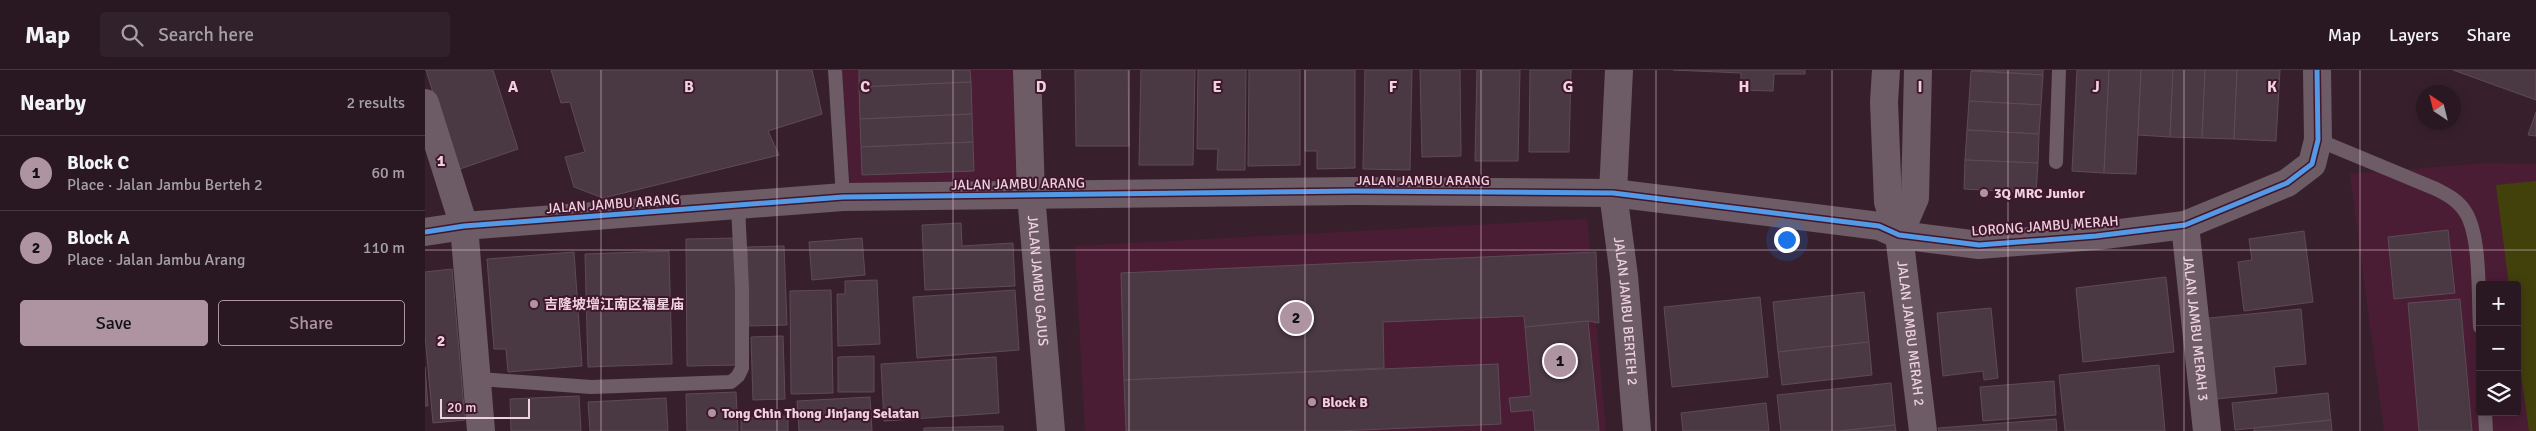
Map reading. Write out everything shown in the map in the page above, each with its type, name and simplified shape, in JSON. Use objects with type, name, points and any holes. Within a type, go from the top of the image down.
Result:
[{"type":"street","name":"JALAN JAMBU GAJUS","points":[[1027,70],[1031,195],[1051,431]]},
{"type":"street","name":"JALAN JAMBU BERTEH 2","points":[[1619,70],[1613,193],[1623,276],[1637,431]]},
{"type":"street","name":"JALAN JAMBU MERAH 2","points":[[1886,70],[1888,202],[1899,235],[1923,431]]},
{"type":"street","points":[[1899,235],[1915,198],[1918,70]]},
{"type":"street","name":"LORONG JAMBU MERAH","points":[[1613,193],[1879,226],[1899,235],[1979,245],[2095,236],[2185,225],[2287,183],[2312,164],[2319,140],[2317,70]]},
{"type":"street","points":[[425,103],[464,226],[479,379],[481,431]]},
{"type":"street","name":"JALAN JAMBU ARANG","points":[[425,232],[464,226],[843,197],[1354,191],[1613,193]]},
{"type":"street","name":"JALAN JAMBU MERAH 3","points":[[2185,225],[2207,431]]},
{"type":"lane","points":[[835,70],[843,197]]},
{"type":"lane","points":[[2056,162],[2059,70]]},
{"type":"lane","points":[[2319,140],[2436,189],[2454,199],[2465,211],[2474,229],[2480,326]]},
{"type":"lane","points":[[479,379],[591,387],[731,382],[738,376],[741,368],[742,289],[738,206]]},
{"type":"lane","points":[[2485,416],[2486,431]]},
{"type":"shaded area","points":[[842,70],[1016,70],[1020,184],[850,186]]},
{"type":"shaded area","points":[[2485,163],[2536,164],[2536,431],[2384,431],[2350,174]]},
{"type":"shaded area","points":[[2536,181],[2536,431],[2529,431],[2521,373],[2521,281],[2508,281],[2496,185]]},
{"type":"shaded area","points":[[1587,219],[1606,431],[1085,431],[1075,246]]},
{"type":"building","points":[[426,70],[493,70],[518,149],[457,170]]},
{"type":"building","points":[[551,70],[812,70],[822,114],[768,131],[779,155],[603,198],[574,187],[565,157],[585,152],[570,102],[561,103]]},
{"type":"building","points":[[859,70],[970,70],[971,82],[859,87]]},
{"type":"building","points":[[1075,70],[1128,70],[1129,146],[1076,146]]},
{"type":"building","points":[[1141,70],[1195,70],[1193,165],[1139,165]]},
{"type":"building","points":[[1198,70],[1246,70],[1245,170],[1217,170],[1218,149],[1197,149]]},
{"type":"building","points":[[1249,70],[1300,70],[1300,165],[1248,166]]},
{"type":"building","points":[[1305,70],[1355,70],[1355,168],[1317,169],[1317,151],[1305,151]]},
{"type":"building","points":[[1365,70],[1412,70],[1410,170],[1363,169]]},
{"type":"building","points":[[1420,70],[1460,70],[1461,156],[1422,157]]},
{"type":"building","points":[[1477,70],[1520,70],[1518,161],[1475,161]]},
{"type":"building","points":[[1530,70],[1571,70],[1569,152],[1529,152]]},
{"type":"building","points":[[1673,70],[1805,70],[1805,74],[1774,74],[1773,91],[1741,90],[1741,73]]},
{"type":"building","points":[[1971,70],[2043,70],[2043,75]]},
{"type":"building","points":[[2077,70],[2109,70],[2104,173],[2072,171]]},
{"type":"building","points":[[2109,70],[2141,70],[2136,174],[2104,173]]},
{"type":"building","points":[[2141,70],[2173,70],[2170,137],[2138,135]]},
{"type":"building","points":[[2173,70],[2205,70],[2202,138],[2170,137]]},
{"type":"building","points":[[2205,70],[2237,70],[2234,139],[2202,138]]},
{"type":"building","points":[[2237,70],[2280,70],[2276,141],[2234,139]]},
{"type":"building","points":[[2453,70],[2536,70],[2536,100]]},
{"type":"building","points":[[1971,71],[2043,75],[2041,105],[1969,101]]},
{"type":"building","points":[[971,82],[972,114],[860,119],[859,87]]},
{"type":"building","points":[[1969,101],[2041,105],[2039,134],[1967,130]]},
{"type":"building","points":[[2536,112],[2536,136],[2528,135]]},
{"type":"building","points":[[972,114],[973,142],[861,147],[860,119]]},
{"type":"building","points":[[1967,130],[2039,134],[2038,163],[1965,160]]},
{"type":"building","points":[[973,142],[974,171],[862,175],[861,147]]},
{"type":"building","points":[[1965,160],[2038,163],[2036,193],[1964,189]]},
{"type":"building","points":[[961,223],[962,246],[1013,243],[1015,286],[925,290],[922,225]]},
{"type":"building","points":[[2448,230],[2455,293],[2394,299],[2388,237]]},
{"type":"building","points":[[2304,231],[2313,302],[2244,311],[2238,262],[2252,260],[2249,239]]},
{"type":"building","points":[[737,238],[738,365],[687,366],[686,239]]},
{"type":"building","points":[[862,238],[865,275],[812,280],[809,242]]},
{"type":"building","points":[[784,246],[787,325],[749,326],[747,247]]},
{"type":"building","points":[[669,251],[672,364],[588,367],[585,254]]},
{"type":"building","name":"吉隆坡增江南区福星庙","points":[[574,252],[582,366],[508,372],[506,349],[494,349],[487,259]]},
{"type":"building","points":[[1596,252],[1599,323],[1588,321],[1525,327],[1524,316],[1383,322],[1384,368],[1124,380],[1121,273]]},
{"type":"building","points":[[452,269],[465,420],[433,423],[425,335],[425,272]]},
{"type":"building","points":[[2166,277],[2174,352],[2083,362],[2076,288]]},
{"type":"building","points":[[877,280],[880,344],[838,346],[837,294],[845,294],[845,281]]},
{"type":"building","points":[[831,290],[833,393],[791,394],[790,291]]},
{"type":"building","points":[[1015,290],[1019,350],[917,358],[913,297]]},
{"type":"building","points":[[1864,292],[1869,342],[1778,352],[1773,302]]},
{"type":"building","points":[[1760,297],[1768,377],[1672,387],[1664,307]]},
{"type":"building","points":[[2460,299],[2472,431],[2419,431],[2408,303]]},
{"type":"building","points":[[1991,308],[1998,378],[1984,380],[1983,371],[1943,376],[1937,313]]},
{"type":"building","points":[[2301,309],[2306,364],[2274,367],[2277,393],[2216,399],[2209,318]]},
{"type":"building","points":[[1588,321],[1599,431],[1535,431],[1533,410],[1511,412],[1509,398],[1531,396],[1525,327]]},
{"type":"building","points":[[783,336],[785,399],[753,400],[751,337]]},
{"type":"building","points":[[1869,342],[1872,375],[1782,385],[1778,352]]},
{"type":"building","points":[[874,356],[874,392],[838,392],[838,357]]},
{"type":"building","points":[[996,357],[999,413],[884,421],[881,364]]},
{"type":"building","name":"Block B","points":[[1498,364],[1501,424],[1339,431],[1126,431],[1124,380]]},
{"type":"building","points":[[2159,365],[2165,431],[2065,431],[2059,375]]},
{"type":"building","points":[[425,367],[428,406],[425,406]]},
{"type":"building","points":[[2054,381],[2056,415],[1983,421],[1980,387]]},
{"type":"building","points":[[1891,383],[1895,425],[1840,431],[1781,431],[1777,395]]},
{"type":"building","name":"Tong Chin Thong Jinjang Selatan","points":[[736,392],[738,431],[687,431],[686,394]]},
{"type":"building","points":[[2328,393],[2331,420],[2235,430],[2232,403]]},
{"type":"building","points":[[579,396],[581,431],[511,431],[510,399]]},
{"type":"building","points":[[870,397],[872,431],[799,431],[797,401]]},
{"type":"building","points":[[666,398],[668,431],[590,431],[588,402]]},
{"type":"building","points":[[1766,403],[1769,431],[1683,431],[1681,413]]},
{"type":"building","points":[[788,416],[788,431],[741,431],[741,418]]},
{"type":"building","points":[[2056,419],[2057,431],[1939,431],[1938,428]]},
{"type":"building","points":[[2331,420],[2332,431],[2254,431],[2254,428]]},
{"type":"building","points":[[1895,425],[1896,431],[1840,431]]},
{"type":"building","points":[[1003,426],[1003,431],[924,431],[924,428]]},
{"type":"cycle path","points":[[425,232],[464,226],[843,197],[1354,191],[1613,193],[1879,226],[1899,235],[1979,245],[2096,236],[2185,225],[2287,183],[2312,164],[2318,140],[2317,70]]},
{"type":"place","name":"3Q MRC Junior","points":[[1984,193]]},
{"type":"place","name":"吉隆坡增江南区福星庙","points":[[534,304]]},
{"type":"place","name":"Block A","points":[[1296,318]]},
{"type":"place","name":"Block C","points":[[1560,361]]},
{"type":"place","name":"Block B","points":[[1312,402]]},
{"type":"place","name":"Tong Chin Thong Jinjang Selatan","points":[[712,413]]}]
